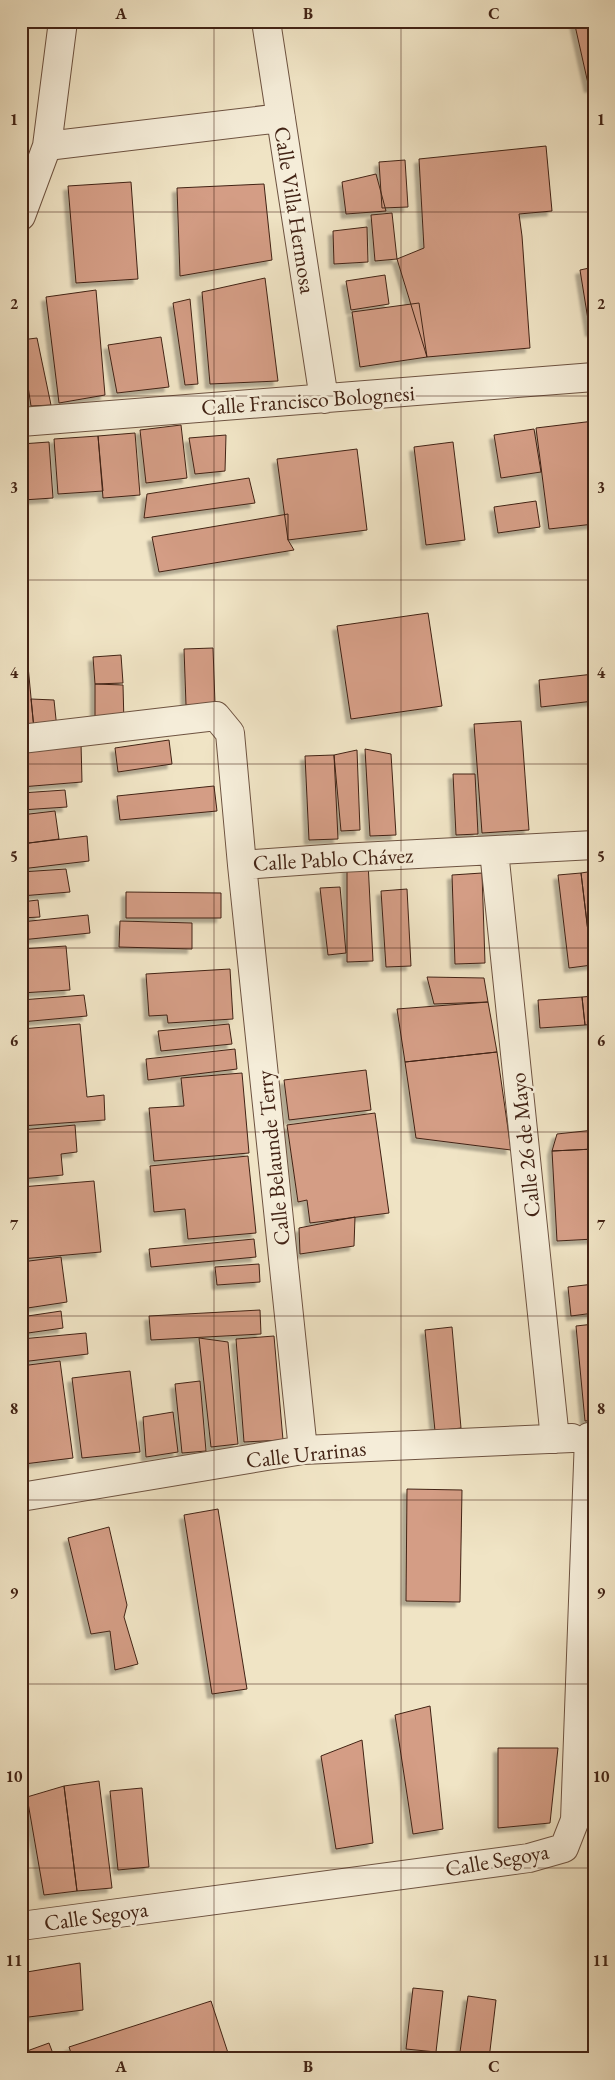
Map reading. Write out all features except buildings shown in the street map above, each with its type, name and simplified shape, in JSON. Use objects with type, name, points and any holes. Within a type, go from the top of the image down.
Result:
[{"type":"street","points":[[21,216],[47,146],[63,21]]},
{"type":"street","name":"Calle Villa Hermosa","points":[[266,21],[324,400]]},
{"type":"street","points":[[47,146],[281,118]]},
{"type":"street","name":"Calle Francisco Bolognesi","points":[[21,422],[324,400],[594,377]]},
{"type":"street","name":"Calle Pablo Chávez","points":[[21,739],[216,716],[230,733],[242,865],[594,845]]},
{"type":"street","name":"Calle 26 de Mayo","points":[[494,851],[555,1439]]},
{"type":"street","name":"Calle Belaunde Terry","points":[[242,865],[303,1450]]},
{"type":"street","name":"Calle Urarinas","points":[[21,1496],[303,1450],[592,1437]]},
{"type":"street","name":"Calle Segoya","points":[[21,1926],[529,1858],[564,1848],[575,1820],[592,1437]]}]
